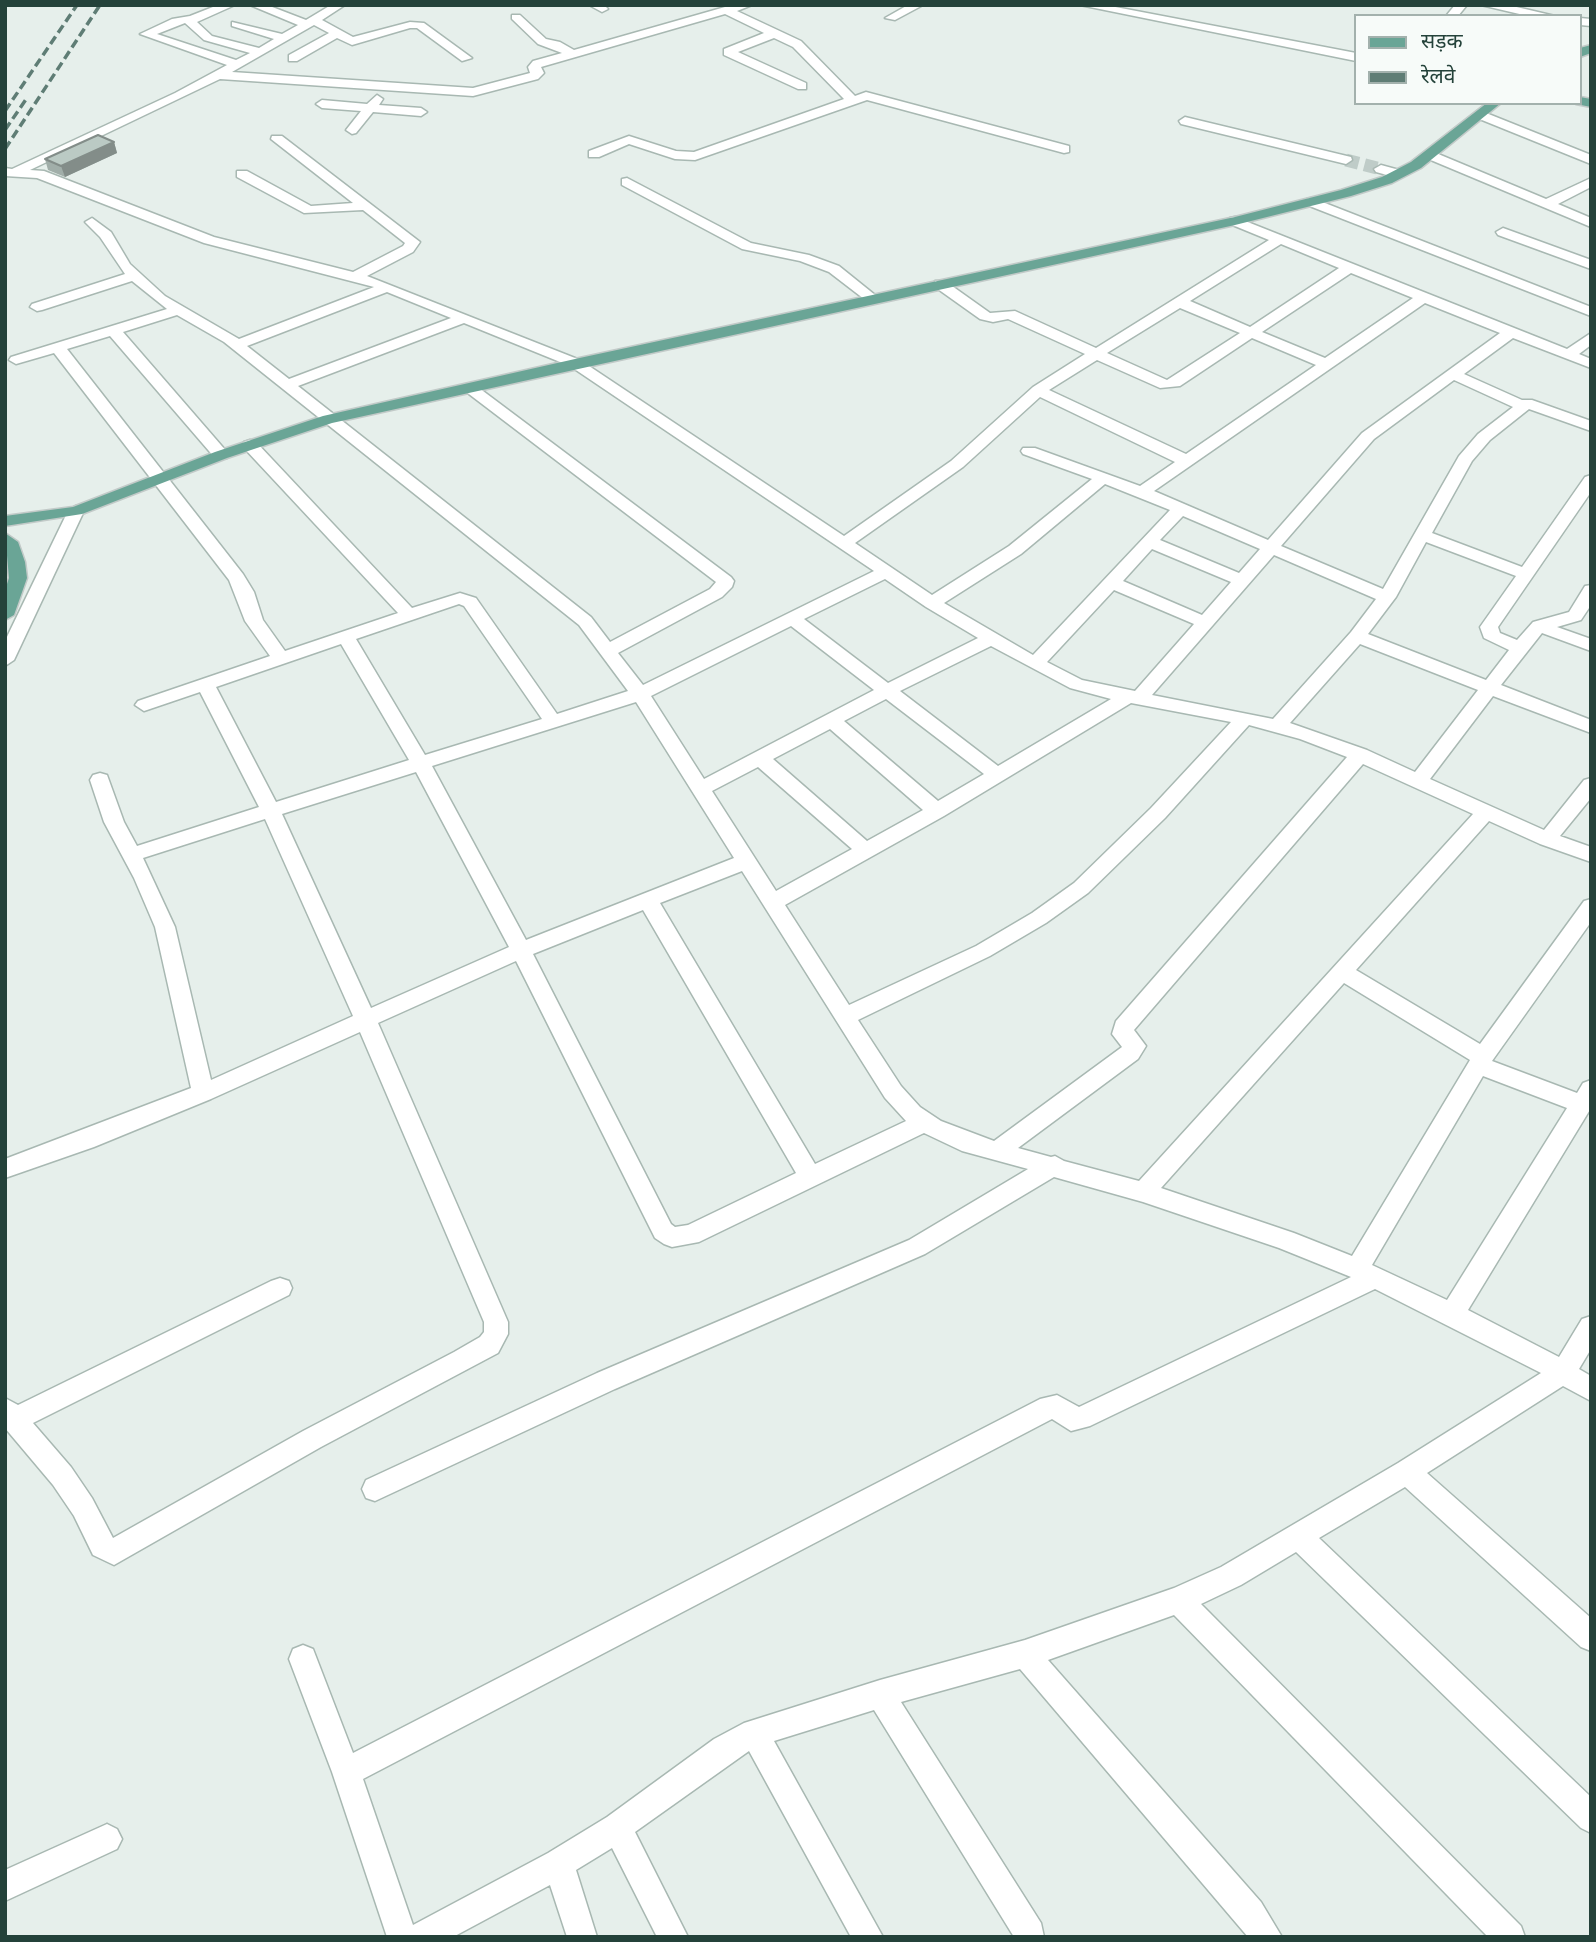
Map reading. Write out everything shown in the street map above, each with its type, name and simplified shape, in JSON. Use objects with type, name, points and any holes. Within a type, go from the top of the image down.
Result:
[{"type":"main road","points":[[5,521],[76,511],[250,445],[328,419],[1235,221],[1356,190],[1398,174],[1431,155],[1493,105]]},
{"type":"main road","points":[[5,538],[10,542],[17,562],[18,578],[5,615]]},
{"type":"street","points":[[229,5],[191,20],[180,19],[146,34],[237,65]]},
{"type":"street","points":[[256,5],[311,22],[356,41],[410,25],[421,25],[466,58]]},
{"type":"street","points":[[11,172],[146,113],[261,52],[339,5]]},
{"type":"street","points":[[219,75],[473,92],[534,76],[538,73],[535,65],[746,5]]},
{"type":"street","points":[[891,18],[917,5]]},
{"type":"street","points":[[1086,5],[1354,57]]},
{"type":"street","points":[[1487,5],[1538,14]]},
{"type":"street","points":[[727,11],[797,44],[851,99]]},
{"type":"street","points":[[516,17],[542,42],[556,45],[572,54]]},
{"type":"street","points":[[191,20],[208,38],[261,52]]},
{"type":"street","points":[[236,24],[283,38]]},
{"type":"street","points":[[293,58],[337,33]]},
{"type":"street","points":[[775,33],[728,52],[802,86]]},
{"type":"street","points":[[310,117],[339,83]]},
{"type":"street","points":[[352,130],[388,87]]},
{"type":"street","points":[[322,104],[418,116],[439,90]]},
{"type":"street","points":[[594,154],[629,140],[676,155],[695,156],[851,99],[871,96],[1064,149]]},
{"type":"street","points":[[1481,115],[1591,160]]},
{"type":"street","points":[[1185,121],[1346,160]]},
{"type":"street","points":[[277,139],[413,242],[408,249],[355,277]]},
{"type":"street","points":[[1431,155],[1591,223]]},
{"type":"street","points":[[1381,169],[1398,174]]},
{"type":"street","points":[[11,172],[39,174],[209,240],[387,287],[575,363],[932,603],[990,639],[1076,684],[1277,726],[1360,755],[1547,839],[1591,855]]},
{"type":"street","points":[[242,174],[309,210],[365,206]]},
{"type":"street","points":[[628,182],[747,246],[804,258],[834,269],[873,299]]},
{"type":"street","points":[[1547,204],[1591,182]]},
{"type":"street","points":[[1312,202],[1591,312]]},
{"type":"street","points":[[1235,221],[1591,364]]},
{"type":"street","points":[[92,222],[106,234],[117,256],[134,276],[160,299],[237,345],[585,621],[640,694],[893,1092],[924,1122],[970,1144],[1143,1192],[1273,1235],[1366,1273],[1451,1314],[1563,1372],[1591,1390]]},
{"type":"street","points":[[1503,232],[1591,265]]},
{"type":"street","points":[[843,544],[957,464],[1038,390],[1280,239]]},
{"type":"street","points":[[940,284],[985,316],[993,318],[1010,314],[1165,385],[1175,383],[1350,267]]},
{"type":"street","points":[[37,307],[134,276]]},
{"type":"street","points":[[237,345],[387,287]]},
{"type":"street","points":[[1142,492],[1424,297]]},
{"type":"street","points":[[1179,302],[1326,365]]},
{"type":"street","points":[[16,360],[178,310]]},
{"type":"street","points":[[286,385],[465,318]]},
{"type":"street","points":[[114,331],[221,456]]},
{"type":"street","points":[[773,902],[1134,697],[1368,436],[1511,332]]},
{"type":"street","points":[[1569,355],[1591,337]]},
{"type":"street","points":[[58,348],[237,578],[248,599],[254,621],[281,659]]},
{"type":"street","points":[[1452,374],[1522,405]]},
{"type":"street","points":[[470,388],[725,580],[723,587],[716,593],[608,650]]},
{"type":"street","points":[[1038,390],[1187,461]]},
{"type":"street","points":[[1277,726],[1357,636],[1387,597],[1472,448],[1527,403],[1591,426]]},
{"type":"street","points":[[250,445],[409,615]]},
{"type":"street","points":[[1029,451],[1142,492],[1387,597]]},
{"type":"street","points":[[932,603],[1015,550],[1103,478]]},
{"type":"street","points":[[1520,648],[1494,637],[1488,631],[1591,480]]},
{"type":"street","points":[[1035,664],[1181,508]]},
{"type":"street","points":[[5,660],[76,511]]},
{"type":"street","points":[[1422,535],[1526,574]]},
{"type":"street","points":[[1149,542],[1240,580]]},
{"type":"street","points":[[130,855],[270,808],[640,694],[886,572]]},
{"type":"street","points":[[1111,582],[1204,622]]},
{"type":"street","points":[[1418,781],[1539,626],[1575,616],[1591,590]]},
{"type":"street","points":[[145,705],[453,599],[466,598],[553,721]]},
{"type":"street","points":[[791,618],[998,775]]},
{"type":"street","points":[[1539,626],[1591,645]]},
{"type":"street","points":[[345,636],[421,762],[521,950],[663,1231],[671,1237],[691,1235],[924,1122]]},
{"type":"street","points":[[1357,636],[1591,727]]},
{"type":"street","points":[[699,790],[990,639]]},
{"type":"street","points":[[205,684],[270,808],[366,1020],[496,1322],[496,1334],[489,1345],[313,1439],[114,1552],[102,1546],[62,1476],[10,1414],[280,1288]]},
{"type":"street","points":[[846,1016],[983,951],[1039,918],[1082,888],[1158,813],[1245,718]]},
{"type":"street","points":[[831,720],[937,811]]},
{"type":"street","points":[[996,1152],[1130,1053],[1135,1046],[1123,1034],[1124,1027],[1360,755]]},
{"type":"street","points":[[760,758],[864,850]]},
{"type":"street","points":[[100,780],[114,822],[166,927],[203,1093]]},
{"type":"street","points":[[1547,839],[1591,785]]},
{"type":"street","points":[[1143,1192],[1486,812]]},
{"type":"street","points":[[5,1169],[203,1093],[521,950],[747,861]]},
{"type":"street","points":[[648,900],[811,1179]]},
{"type":"street","points":[[346,1772],[1049,1407],[1057,1407],[1072,1419],[1081,1418],[1366,1273],[1481,1061],[1591,905]]},
{"type":"street","points":[[1342,971],[1481,1061],[1586,1096],[1451,1314]]},
{"type":"street","points":[[375,1489],[606,1381],[917,1247],[1055,1166]]},
{"type":"street","points":[[421,1937],[559,1864],[617,1827],[713,1756],[754,1733],[880,1694],[1025,1654],[1178,1600],[1231,1576],[1408,1472],[1563,1372],[1591,1326]]},
{"type":"street","points":[[1408,1472],[1591,1637]]},
{"type":"street","points":[[1298,1536],[1591,1818]]},
{"type":"street","points":[[1178,1600],[1510,1937]]},
{"type":"street","points":[[1025,1654],[1250,1913],[1267,1937]]},
{"type":"street","points":[[303,1659],[346,1772],[402,1937]]},
{"type":"street","points":[[880,1694],[1030,1934]]},
{"type":"street","points":[[754,1733],[869,1937]]},
{"type":"street","points":[[617,1827],[673,1937]]},
{"type":"street","points":[[5,1886],[107,1839]]},
{"type":"street","points":[[559,1864],[582,1937]]},
{"type":"building","points":[[98,135],[114,142],[61,166],[45,159]]},
{"type":"tunnel","points":[[1346,160],[1381,169]]},
{"type":"railway","points":[[5,111],[77,5]]},
{"type":"railway","points":[[5,149],[100,5]]},
{"type":"railway","points":[[5,130],[27,98]]}]
